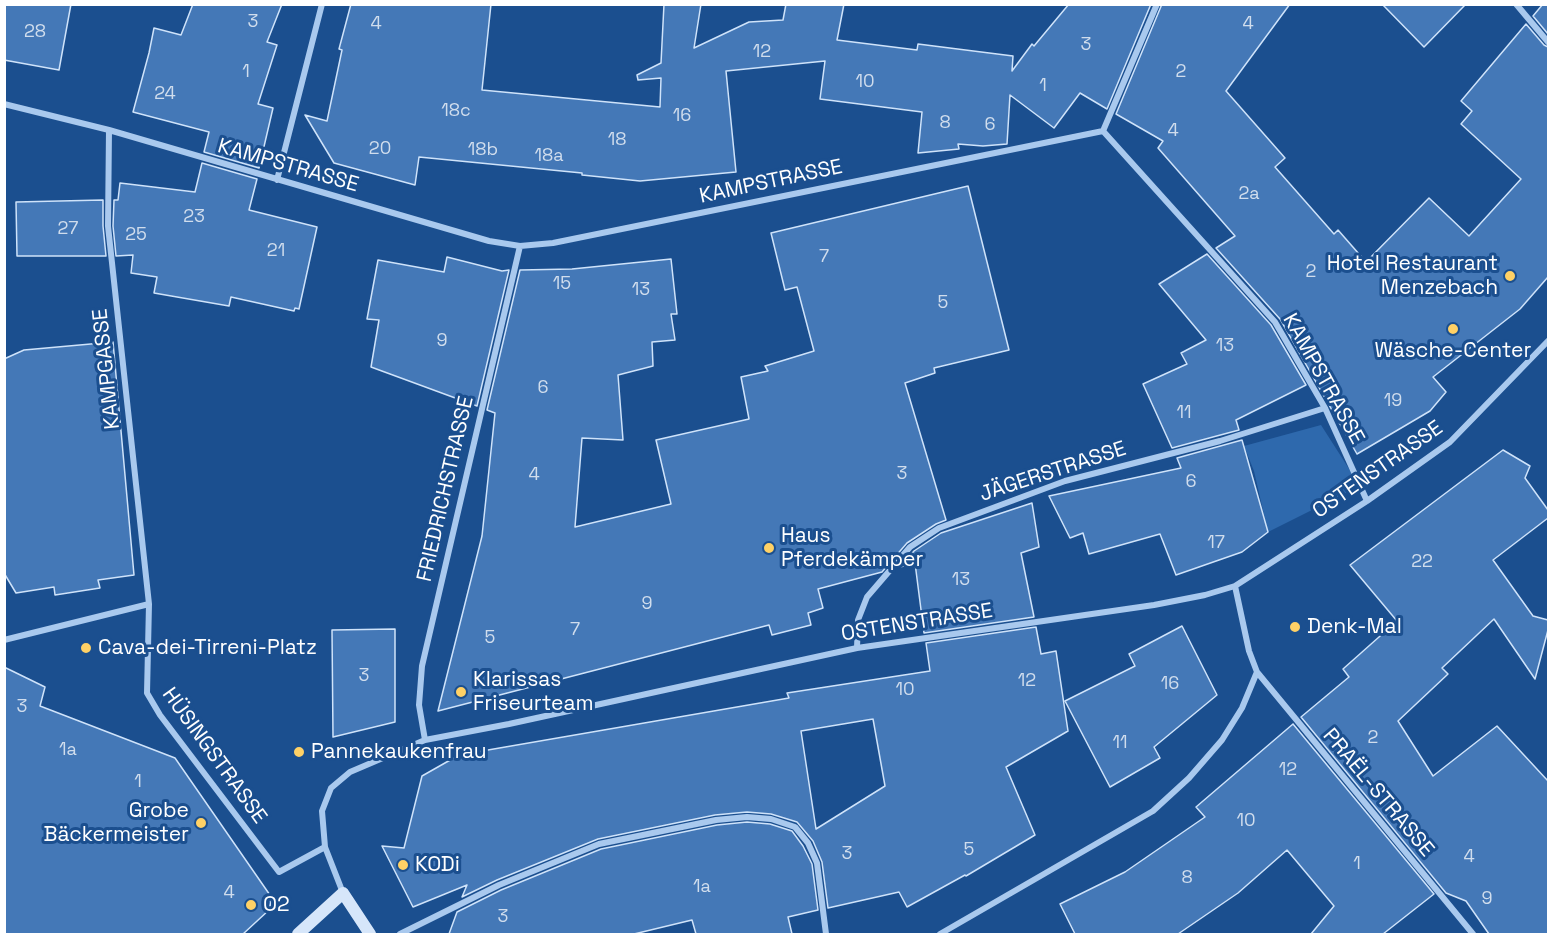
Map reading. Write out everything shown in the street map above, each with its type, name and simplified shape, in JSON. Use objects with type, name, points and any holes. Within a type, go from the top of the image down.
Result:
[{"type":"street","points":[[277,180],[322,4]]},
{"type":"street","points":[[1103,131],[1157,4]]},
{"type":"street","points":[[1516,4],[1548,42]]},
{"type":"street","name":"KAMPSTRASSE","points":[[4,104],[109,130],[489,241],[520,246],[553,243],[1103,131],[1275,322],[1325,408],[1367,501]]},
{"type":"street","name":"KAMPGASSE","points":[[109,130],[108,226],[149,604]]},
{"type":"street","name":"FRIEDRICHSTRASSE","points":[[425,740],[419,705],[422,666],[520,246]]},
{"type":"street","name":"OSTENSTRASSE","points":[[343,893],[325,847],[322,811],[331,788],[350,772],[425,740],[857,648],[1154,605],[1205,595],[1234,586],[1367,501],[1450,442],[1548,340]]},
{"type":"street","name":"JÄGERSTRASSE","points":[[857,648],[858,620],[867,597],[909,547],[939,528],[1065,481],[1220,441],[1325,408]]},
{"type":"street","points":[[940,934],[1153,811],[1189,778],[1222,740],[1242,708],[1257,672],[1234,586]]},
{"type":"street","points":[[5,639],[149,604]]},
{"type":"street","name":"HÜSINGSTRASSE","points":[[149,604],[147,693],[160,715],[279,872],[325,847]]},
{"type":"street","name":"PRAËL-STRASSE","points":[[1257,672],[1473,934]]},
{"type":"street","points":[[400,934],[500,885],[599,844],[716,820],[747,817],[771,819],[795,827],[808,843],[817,863],[826,934]]},
{"type":"street","points":[[298,934],[343,893],[370,934]]},
{"type":"shaded area","points":[[1321,425],[1360,486],[1268,532],[1254,471],[1244,446]]},
{"type":"building","points":[[4,4],[71,4],[59,70],[4,60]]},
{"type":"building","points":[[193,4],[282,4],[267,42],[277,45],[258,104],[273,108],[259,168],[204,152],[209,132],[133,112],[154,28],[181,35]]},
{"type":"building","points":[[351,4],[491,4],[482,90],[660,107],[661,78],[638,80],[637,75],[661,63],[664,4],[701,4],[694,48],[749,22],[783,20],[786,4],[844,4],[837,40],[917,50],[918,44],[1013,56],[1012,71],[1032,44],[1034,46],[1069,4],[1151,4],[1107,109],[1080,93],[1054,128],[1010,95],[1007,144],[983,146],[958,144],[959,149],[918,153],[922,112],[820,99],[825,61],[726,71],[736,172],[640,181],[419,157],[415,185],[334,163],[305,115],[327,121],[342,50],[339,49]]},
{"type":"building","points":[[1162,4],[1290,4],[1226,91],[1285,158],[1275,167],[1334,234],[1338,230],[1366,262],[1429,198],[1469,236],[1521,179],[1461,124],[1472,111],[1461,101],[1526,24],[1548,47],[1548,277],[1520,309],[1433,377],[1446,392],[1430,411],[1357,454],[1280,319],[1216,248],[1235,236],[1158,148],[1163,141],[1116,114]]},
{"type":"building","points":[[1382,4],[1466,4],[1424,47]]},
{"type":"building","points":[[1543,4],[1548,4],[1548,34],[1533,16]]},
{"type":"building","points":[[202,163],[257,179],[249,210],[317,227],[299,309],[295,308],[294,311],[231,297],[229,306],[154,293],[157,277],[131,273],[133,255],[116,256],[113,226],[114,200],[118,200],[120,183],[195,192]]},
{"type":"building","points":[[968,186],[1009,350],[934,368],[935,373],[905,383],[946,520],[907,543],[882,572],[818,589],[823,608],[808,613],[811,625],[772,635],[769,625],[438,711],[482,536],[495,413],[487,410],[520,270],[572,269],[671,259],[677,314],[671,314],[675,340],[652,342],[653,366],[618,375],[623,440],[582,438],[575,527],[671,504],[656,440],[749,419],[741,377],[768,371],[765,366],[814,351],[797,287],[785,290],[771,233]]},
{"type":"building","points":[[103,200],[106,256],[17,256],[16,202]]},
{"type":"building","points":[[1207,254],[1271,325],[1306,385],[1236,420],[1239,430],[1172,448],[1143,384],[1187,364],[1181,353],[1206,340],[1159,284]]},
{"type":"building","points":[[447,257],[502,271],[509,270],[477,406],[371,367],[379,320],[367,319],[378,260],[444,272]]},
{"type":"building","points":[[113,342],[134,575],[98,580],[100,588],[55,595],[54,587],[16,593],[4,573],[4,359],[24,350]]},
{"type":"building","points":[[1242,440],[1268,532],[1242,552],[1176,575],[1160,534],[1089,554],[1083,533],[1070,538],[1049,496],[1181,468],[1177,458]]},
{"type":"building","points":[[1503,450],[1530,466],[1525,478],[1548,510],[1548,518],[1493,560],[1533,616],[1548,620],[1548,630],[1535,679],[1494,619],[1442,668],[1448,674],[1398,721],[1433,776],[1497,726],[1548,781],[1548,934],[1489,934],[1466,901],[1446,893],[1301,717],[1349,677],[1343,669],[1397,621],[1350,565]]},
{"type":"building","points":[[1032,503],[1039,547],[1021,553],[1034,617],[924,633],[915,563],[900,567],[914,551],[941,533]]},
{"type":"building","points":[[1182,626],[1217,695],[1154,747],[1160,758],[1110,787],[1065,701],[1135,666],[1129,654]]},
{"type":"building","points":[[1036,627],[1041,654],[1056,651],[1068,731],[1006,767],[1035,835],[966,876],[907,907],[899,892],[828,908],[822,862],[813,841],[797,822],[771,814],[747,812],[715,815],[598,839],[497,880],[462,897],[467,885],[413,907],[382,846],[404,848],[422,776],[459,755],[789,698],[787,693],[930,671],[926,643]],"holes":[[[873,719],[885,786],[816,829],[801,731]]]},
{"type":"building","points":[[395,629],[395,722],[333,737],[332,630]]},
{"type":"building","points":[[4,667],[45,687],[40,706],[175,758],[272,898],[269,910],[243,934],[4,934]]},
{"type":"building","points":[[1293,724],[1434,894],[1383,934],[1311,934],[1334,906],[1287,850],[1238,893],[1178,934],[1075,934],[1060,904],[1125,872],[1205,817],[1196,807]]},
{"type":"building","points":[[747,822],[770,824],[792,831],[812,864],[818,910],[788,917],[792,934],[696,934],[692,920],[634,934],[449,934],[457,912],[501,890],[601,849],[717,825]]},
{"type":"place","name":"Hotel Restaurant Menzebach","points":[[1510,276]]},
{"type":"place","name":"Wäsche-Center","points":[[1453,329]]},
{"type":"place","name":"Haus Pferdekämper","points":[[769,548]]},
{"type":"place","name":"Denk-Mal","points":[[1295,627]]},
{"type":"place","name":"Cava-dei-Tirreni-Platz","points":[[86,648]]},
{"type":"place","name":"Klarissas Friseurteam","points":[[461,692]]},
{"type":"place","name":"Pannekaukenfrau","points":[[299,752]]},
{"type":"place","name":"Grobe Bäckermeister","points":[[201,823]]},
{"type":"place","name":"KODi","points":[[403,865]]},
{"type":"place","name":"O2","points":[[251,905]]}]
